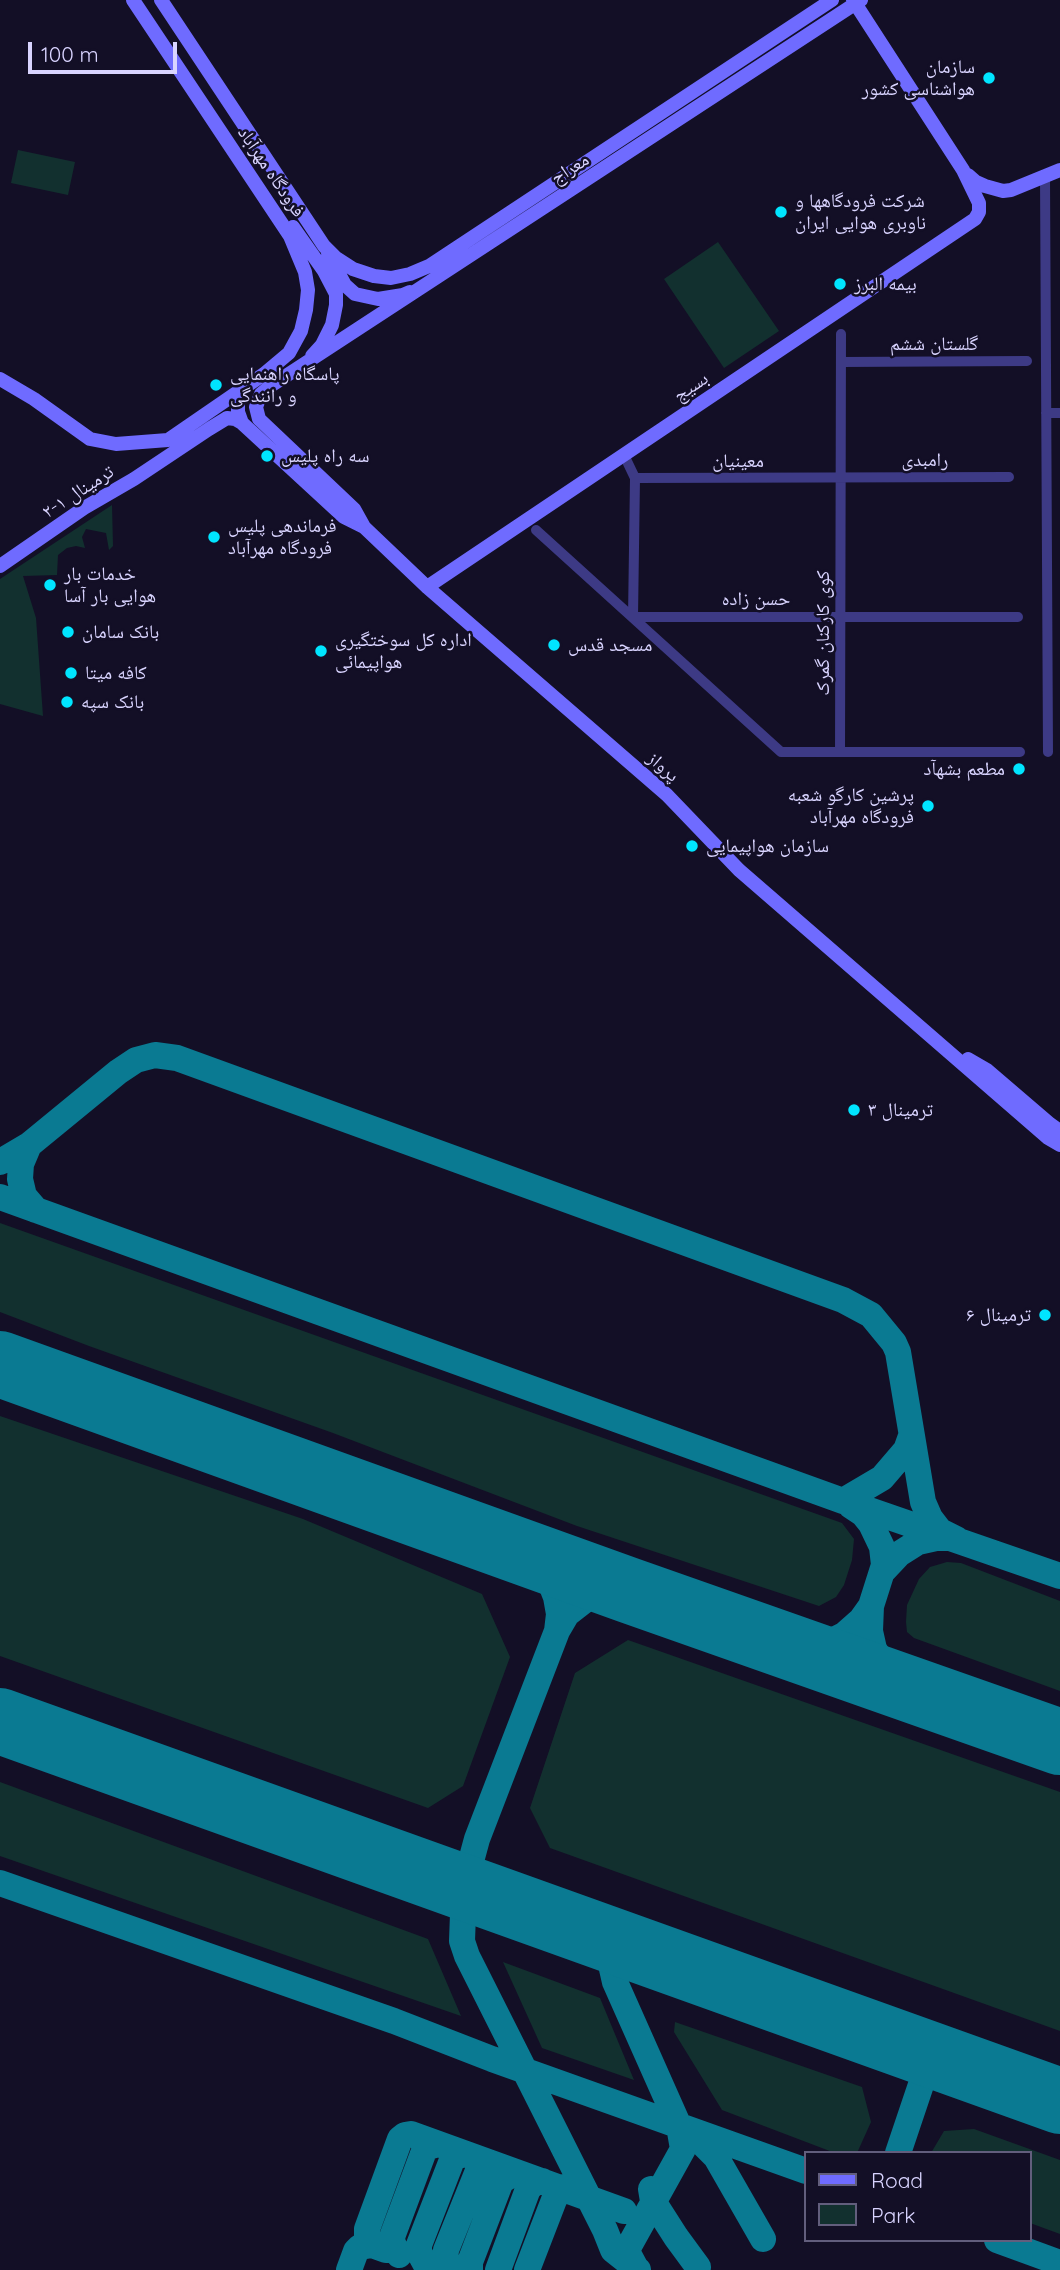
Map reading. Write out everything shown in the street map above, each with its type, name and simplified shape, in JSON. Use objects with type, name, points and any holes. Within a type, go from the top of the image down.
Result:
[{"type":"main road","name":"فرودگاه مهرآباد","points":[[133,0],[290,236],[305,272],[308,290],[301,331],[289,353],[243,388]]},
{"type":"main road","name":"فرودگاه مهرآباد","points":[[161,0],[324,246],[336,258],[353,269],[374,276],[401,276],[429,265]]},
{"type":"main road","name":"معراج","points":[[429,265],[832,0]]},
{"type":"main road","points":[[857,1],[963,170],[976,182],[1003,191],[1060,170]]},
{"type":"main road","name":"معراج","points":[[300,368],[857,1]]},
{"type":"main road","points":[[166,50],[186,37]]},
{"type":"main road","name":"بسیج","points":[[427,587],[975,219],[979,212],[979,203],[963,170]]},
{"type":"main road","points":[[252,177],[305,242],[335,294],[332,325],[322,345],[300,368]]},
{"type":"main road","points":[[324,246],[345,285],[355,293],[378,299],[403,295],[438,279]]},
{"type":"main road","name":"پرواز","points":[[300,368],[261,394],[256,407],[259,419],[354,509],[365,527],[427,587],[667,795],[739,870],[1048,1138],[1060,1145]]},
{"type":"main road","name":"ترمینال ۱-۲","points":[[0,379],[34,399],[90,439],[116,444],[172,445]]},
{"type":"main road","points":[[172,445],[217,406],[243,388]]},
{"type":"main road","points":[[242,423],[238,402],[243,388]]},
{"type":"main road","points":[[217,406],[229,407],[230,414],[227,418]]},
{"type":"main road","points":[[172,445],[227,418],[242,423]]},
{"type":"main road","name":"پرواز","points":[[242,423],[344,517],[365,527]]},
{"type":"main road","name":"ترمینال ۱-۲","points":[[0,566],[84,508],[134,479],[172,445]]},
{"type":"main road","name":"پرواز","points":[[934,1038],[987,1070],[1060,1131]]},
{"type":"street","points":[[1045,177],[1048,752]]},
{"type":"street","name":"کوی کارکنان گمرک","points":[[840,752],[841,334]]},
{"type":"street","name":"گلستان ششم","points":[[841,362],[1027,361]]},
{"type":"street","points":[[1046,413],[1060,413]]},
{"type":"street","points":[[624,455],[635,478],[633,617]]},
{"type":"street","name":"رامبدی","points":[[841,478],[1009,477]]},
{"type":"street","name":"معینیان","points":[[635,478],[841,478]]},
{"type":"street","points":[[536,530],[781,752],[1020,752]]},
{"type":"street","name":"حسن زاده","points":[[633,617],[1018,617]]},
{"type":"green space","points":[[18,150],[75,162],[68,195],[11,183]]},
{"type":"green space","points":[[718,242],[779,331],[724,368],[664,279]]},
{"type":"green space","points":[[112,505],[113,546],[109,550],[106,533],[86,529],[82,537],[85,548],[67,548],[58,555],[57,575],[23,576],[36,618],[43,716],[0,704],[0,579]]},
{"type":"green space","points":[[0,1223],[842,1523],[854,1539],[852,1560],[844,1585],[836,1597],[819,1606],[577,1526],[333,1433],[0,1312]]},
{"type":"green space","points":[[0,1416],[303,1519],[482,1594],[510,1657],[463,1786],[428,1808],[0,1656]]},
{"type":"green space","points":[[947,1562],[961,1563],[1060,1601],[1060,1691],[914,1638],[907,1632],[907,1605],[919,1579],[930,1567]]},
{"type":"green space","points":[[628,1640],[1060,1792],[1060,2031],[550,1848],[530,1808],[575,1673]]},
{"type":"green space","points":[[0,1782],[428,1939],[461,2016],[0,1856]]},
{"type":"green space","points":[[503,1962],[600,1998],[634,2080],[542,2048]]},
{"type":"green space","points":[[675,2022],[862,2087],[871,2122],[858,2151],[830,2151],[722,2110],[674,2032]]},
{"type":"green space","points":[[974,2129],[1060,2160],[1060,2234],[1032,2224],[1032,2151],[932,2151],[944,2131]]},
{"type":"taxiway","points":[[0,1162],[29,1145],[136,1060],[155,1055],[177,1058],[843,1300],[871,1315],[894,1343],[898,1352],[923,1502],[940,1531],[956,1539]]},
{"type":"taxiway","points":[[29,1145],[21,1164],[20,1179],[24,1196],[36,1210]]},
{"type":"taxiway","points":[[0,1197],[843,1501],[1060,1576]]},
{"type":"taxiway","points":[[843,1501],[882,1478],[906,1450],[911,1436]]},
{"type":"taxiway","points":[[792,1647],[830,1642],[844,1635],[861,1620],[871,1606],[884,1565],[882,1547],[871,1524],[851,1506]]},
{"type":"taxiway","points":[[883,1571],[899,1554],[918,1542],[946,1538]]},
{"type":"taxiway","points":[[526,1553],[549,1579],[559,1614],[557,1631]]},
{"type":"taxiway","points":[[628,1590],[605,1592],[585,1600],[567,1614],[557,1631],[477,1839],[464,1887],[462,1941],[613,2250],[638,2270]]},
{"type":"taxiway","points":[[871,1606],[870,1631],[874,1649],[890,1675],[905,1686]]},
{"type":"taxiway","points":[[0,1883],[394,2021],[492,2059],[804,2170]]},
{"type":"taxiway","points":[[605,1938],[615,1982],[679,2126],[683,2149],[628,2248],[637,2270]]},
{"type":"taxiway","points":[[899,2151],[931,2055]]},
{"type":"taxiway","points":[[372,2245],[367,2229],[400,2139],[411,2134],[624,2211]]},
{"type":"taxiway","points":[[694,2135],[716,2157],[763,2239]]},
{"type":"taxiway","points":[[399,2255],[392,2237],[424,2151],[438,2144]]},
{"type":"taxiway","points":[[426,2265],[419,2252],[419,2245],[452,2160],[466,2154]]},
{"type":"taxiway","points":[[449,2270],[445,2262],[446,2250],[479,2168],[493,2164]]},
{"type":"taxiway","points":[[470,2270],[470,2262],[501,2181],[516,2172]]},
{"type":"taxiway","points":[[498,2270],[528,2189],[542,2181]]},
{"type":"taxiway","points":[[527,2270],[559,2187]]},
{"type":"taxiway","points":[[651,2189],[653,2201],[698,2267]]},
{"type":"taxiway","points":[[1002,2242],[1060,2263]]},
{"type":"taxiway","points":[[349,2270],[360,2247],[372,2245],[386,2250]]},
{"type":"runway","points":[[0,1364],[1060,1742]]},
{"type":"runway","points":[[0,1721],[1060,2101]]},
{"type":"place","name":"سازمان هواشناسی کشور","points":[[989,78]]},
{"type":"place","name":"شرکت فرودگاهها و ناوبری هوایی ایران","points":[[781,212]]},
{"type":"place","name":"بیمه البرز","points":[[840,284]]},
{"type":"place","name":"پاسگاه راهنمایی و رانندگی","points":[[216,385]]},
{"type":"place","name":"سه راه پلیس","points":[[267,456]]},
{"type":"place","name":"فرماندهی پلیس فرودگاه مهرآباد","points":[[214,537]]},
{"type":"place","name":"خدمات بار هوایی بار آسا","points":[[50,585]]},
{"type":"place","name":"بانک سامان","points":[[68,632]]},
{"type":"place","name":"مسجد قدس","points":[[554,645]]},
{"type":"place","name":"اداره کل سوختگیری هواپیمائی","points":[[321,651]]},
{"type":"place","name":"کافه میتا","points":[[71,673]]},
{"type":"place","name":"بانک سپه","points":[[67,702]]},
{"type":"place","name":"مطعم بشهآد","points":[[1019,769]]},
{"type":"place","name":"پرشین کارگو شعبه فرودگاه مهرآباد","points":[[928,806]]},
{"type":"place","name":"سازمان هواپیمایی","points":[[692,846]]},
{"type":"place","name":"ترمینال ۳","points":[[854,1110]]},
{"type":"place","name":"ترمینال ۶","points":[[1045,1315]]}]
